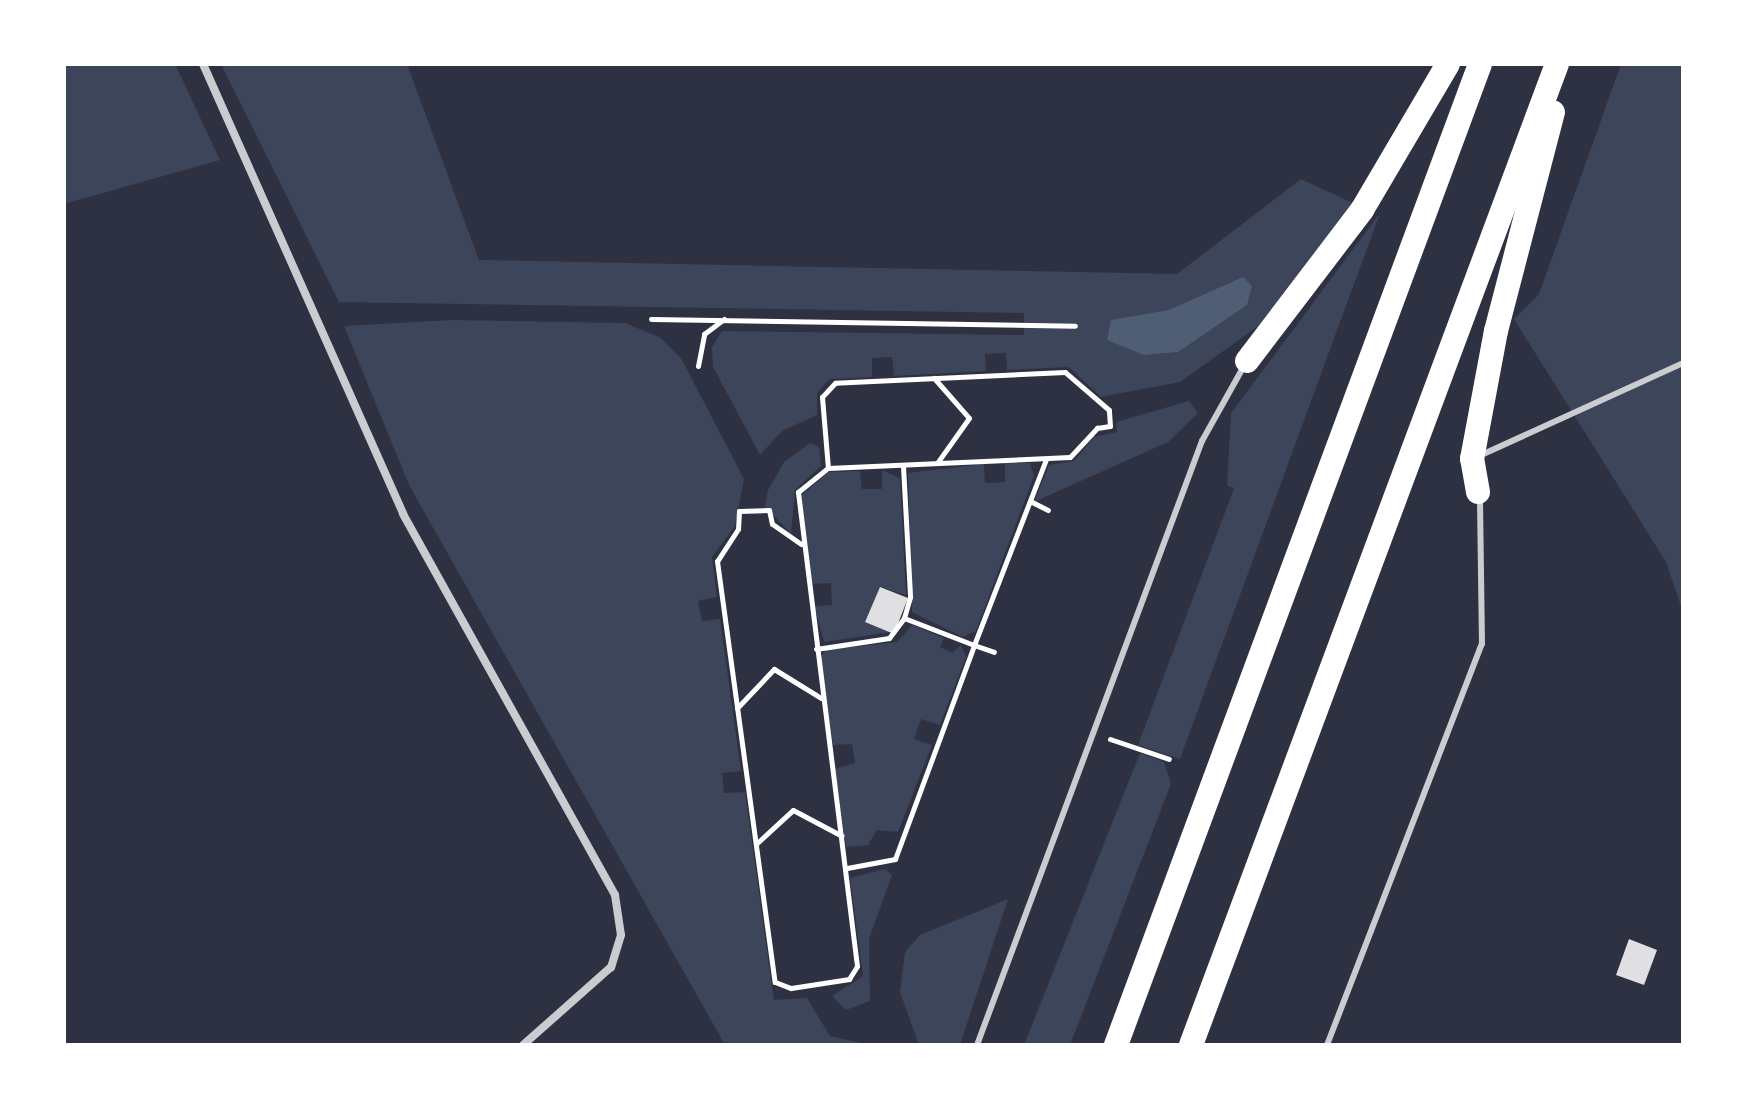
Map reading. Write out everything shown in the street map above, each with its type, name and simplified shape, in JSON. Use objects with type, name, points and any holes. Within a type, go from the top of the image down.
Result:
[{"type":"highway","points":[[1247,361],[1362,210],[1448,64]]},
{"type":"highway","points":[[1116,1045],[1480,64]]},
{"type":"highway","points":[[1191,1045],[1557,64]]},
{"type":"highway","points":[[1478,492],[1472,459],[1496,331],[1565,64]]},
{"type":"street","points":[[203,64],[403,514],[615,895],[621,935],[611,967],[585,998],[523,1045]]},
{"type":"lane","points":[[977,1045],[1202,441],[1247,361]]},
{"type":"lane","points":[[1472,459],[1683,363]]},
{"type":"lane","points":[[1327,1045],[1482,644],[1485,520],[1478,492]]},
{"type":"path","points":[[698,366],[704,334],[726,318]]},
{"type":"path","points":[[651,319],[1075,326]]},
{"type":"path","points":[[801,544],[772,524],[769,510],[739,511],[738,529],[719,555],[736,709],[775,982],[784,987],[843,981],[856,973],[847,868],[821,698],[801,544],[798,492],[828,468],[1070,457],[1097,428],[1110,426],[1109,410],[1069,372],[832,384],[822,397],[828,468]]},
{"type":"path","points":[[933,378],[969,418],[937,463]]},
{"type":"path","points":[[847,868],[895,859],[1046,459]]},
{"type":"path","points":[[816,649],[889,638],[904,618],[910,597],[903,466]]},
{"type":"path","points":[[1030,500],[1048,510]]},
{"type":"path","points":[[904,618],[994,652]]},
{"type":"path","points":[[736,709],[774,669],[821,698]]},
{"type":"path","points":[[1094,733],[1169,759]]},
{"type":"path","points":[[756,845],[793,810],[842,836]]},
{"type":"shaded area","points":[[64,64],[175,64],[220,160],[64,204]]},
{"type":"shaded area","points":[[221,64],[407,64],[479,260],[1177,274],[1301,179],[1353,203],[1264,322],[1180,382],[1101,397],[1069,367],[1007,370],[1006,353],[985,354],[986,371],[894,376],[892,357],[872,358],[872,377],[829,379],[817,393],[817,415],[782,431],[760,455],[713,367],[712,347],[722,331],[1024,335],[1024,313],[339,302]]},
{"type":"shaded area","points":[[1621,64],[1683,64],[1683,612],[1666,562],[1514,319],[1539,294]]},
{"type":"shaded area","points":[[1380,213],[1180,759],[1138,745],[1234,488],[1227,486],[1231,413]]},
{"type":"shaded area","points":[[1243,277],[1252,286],[1247,305],[1178,352],[1144,355],[1107,340],[1111,320],[1169,310]]},
{"type":"shaded area","points":[[453,320],[625,323],[661,338],[681,358],[744,479],[735,526],[712,557],[717,597],[698,601],[702,621],[720,619],[741,771],[722,773],[724,793],[745,792],[774,1000],[807,998],[830,1036],[871,1045],[725,1045],[409,485],[344,326]]},
{"type":"shaded area","points":[[1189,401],[1198,413],[1168,442],[1034,502],[1049,465],[1074,461],[1094,437],[1117,432],[1116,422]]},
{"type":"shaded area","points":[[810,443],[819,447],[821,466],[795,490],[791,534],[765,506],[768,490],[784,462]]},
{"type":"shaded area","points":[[1005,463],[1030,463],[1034,476],[976,631],[963,637],[912,612],[908,473],[984,464],[985,483],[1005,482]]},
{"type":"shaded area","points":[[882,470],[900,478],[906,595],[880,587],[865,622],[891,632],[824,642],[814,606],[832,605],[831,583],[810,584],[801,496],[828,472],[860,471],[862,489],[882,489]]},
{"type":"shaded area","points":[[912,625],[944,638],[940,647],[952,653],[961,645],[966,657],[940,725],[921,719],[914,739],[932,745],[898,832],[877,830],[868,845],[846,847],[835,769],[855,763],[852,744],[833,745],[820,658],[826,650],[897,642]]},
{"type":"shaded area","points":[[1140,753],[1164,762],[1171,784],[1070,1045],[1024,1045]]},
{"type":"shaded area","points":[[885,869],[892,875],[869,939],[870,1001],[846,1010],[832,996],[863,976],[850,878]]},
{"type":"shaded area","points":[[1008,899],[960,1045],[919,1045],[900,992],[905,952],[920,935]]},
{"type":"building","points":[[880,587],[908,598],[894,634],[865,622]]},
{"type":"building","points":[[1629,939],[1657,950],[1644,985],[1616,975]]}]
